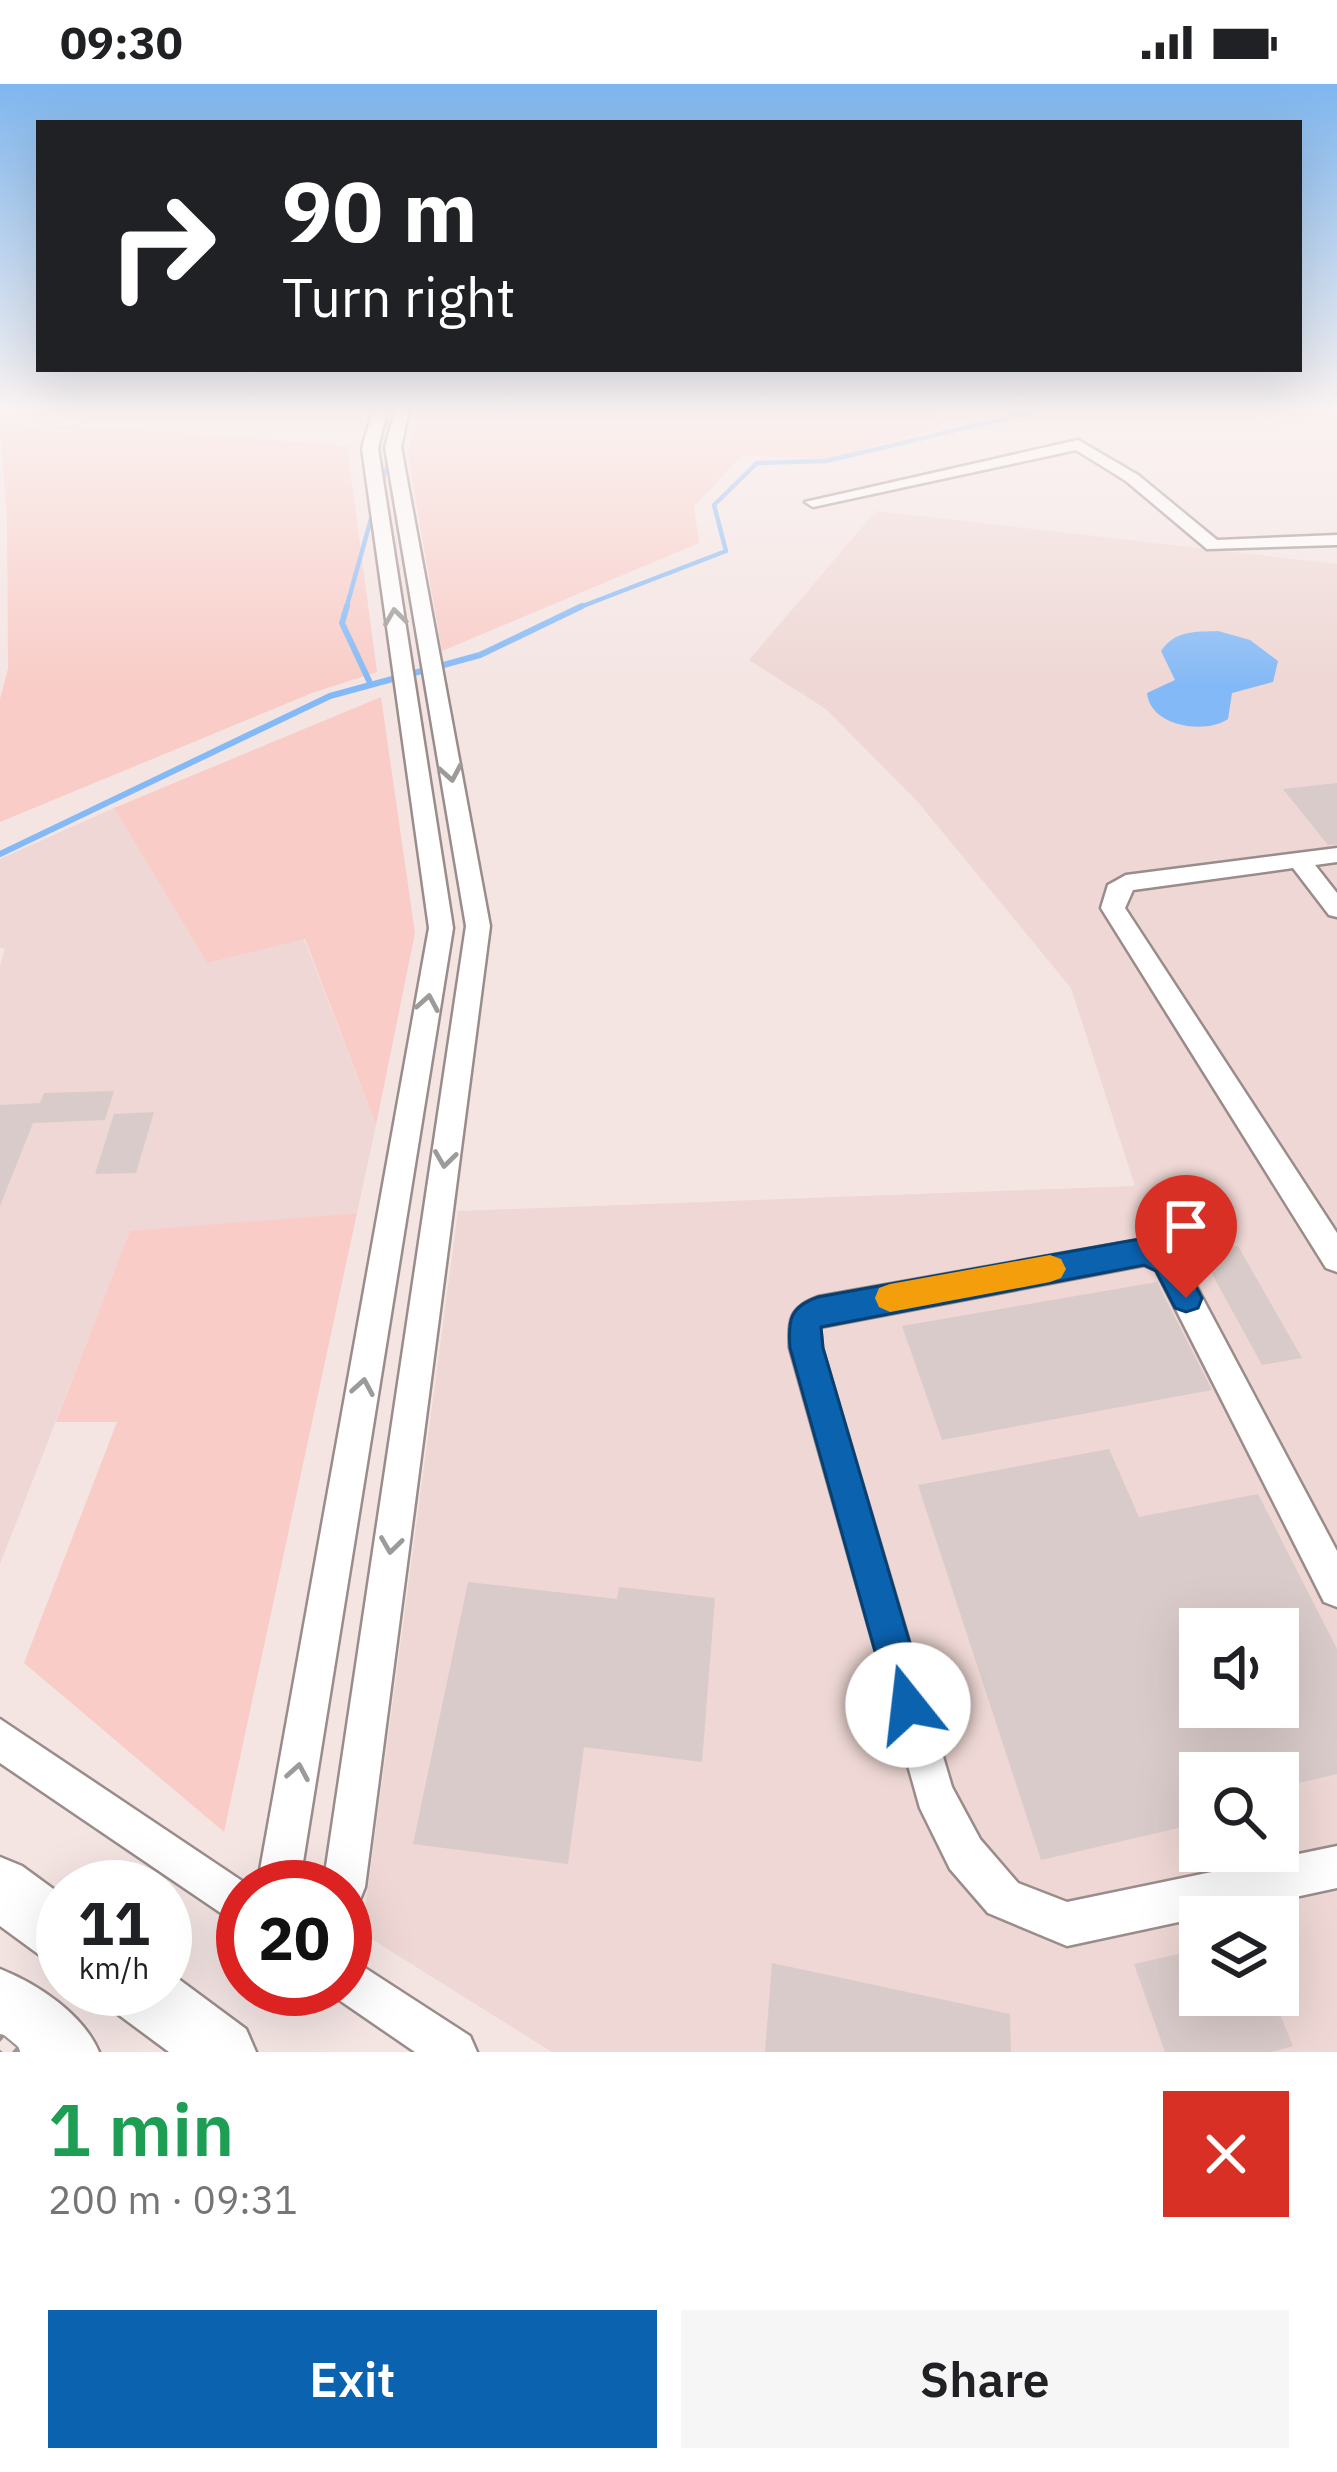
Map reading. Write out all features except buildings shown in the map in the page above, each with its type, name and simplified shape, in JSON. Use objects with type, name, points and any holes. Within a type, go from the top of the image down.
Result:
[{"type":"highway","points":[[0,1888],[36,1914]]},
{"type":"highway","points":[[0,2001],[66,2052]]},
{"type":"highway","points":[[175,2016],[224,2052]]},
{"type":"street","points":[[283,1860],[441,928],[378,503]]},
{"type":"street","points":[[348,1860],[478,926],[403,503]]},
{"type":"street","points":[[1162,503],[1214,545],[1337,540]]},
{"type":"street","points":[[1337,855],[1126,883],[1115,891],[1113,908],[1337,1259]]},
{"type":"street","points":[[1300,860],[1337,909]]},
{"type":"street","points":[[1337,1589],[1167,1261],[1145,1252],[818,1311],[804,1321],[806,1348],[934,1794],[964,1854],[1003,1898],[1066,1924],[1337,1867]]},
{"type":"street","points":[[0,1739],[216,1887]]},
{"type":"street","points":[[372,1996],[454,2052]]},
{"type":"shaded area","points":[[6,503],[355,503],[377,672],[312,693],[0,822],[0,699],[8,669]]},
{"type":"shaded area","points":[[416,503],[697,503],[699,543],[442,651]]},
{"type":"shaded area","points":[[876,511],[1337,564],[1337,2052],[552,2052],[372,1939],[372,1860],[458,1211],[1135,1186],[1071,988],[917,801],[826,709],[749,660]]},
{"type":"shaded area","points":[[381,697],[415,933],[376,1125],[305,939],[207,963],[114,808]]},
{"type":"shaded area","points":[[114,808],[207,963],[304,939],[376,1125],[357,1213],[130,1232],[0,1564],[0,966],[5,949],[0,947],[0,859]]},
{"type":"shaded area","points":[[357,1213],[224,1832],[24,1663],[117,1422],[56,1422],[130,1231]]},
{"type":"water","points":[[1218,631],[1250,640],[1278,661],[1273,682],[1232,693],[1228,719],[1218,724],[1193,727],[1168,720],[1150,704],[1147,693],[1175,680],[1161,651],[1179,636]]},
{"type":"waterway","points":[[579,608],[726,551],[716,503]]},
{"type":"waterway","points":[[346,609],[374,508]]},
{"type":"waterway","points":[[347,606],[342,623],[371,685]]},
{"type":"waterway","points":[[371,685],[480,655],[579,608]]},
{"type":"waterway","points":[[575,609],[579,608]]},
{"type":"waterway","points":[[0,854],[330,696],[371,685]]},
{"type":"railway","points":[[0,2042],[12,2052]]},
{"type":"slow traffic","points":[[890,1298],[1050,1269]]},
{"type":"route","points":[[908,1705],[806,1348],[804,1321],[818,1311],[1145,1252],[1167,1261],[1186,1298]]}]
